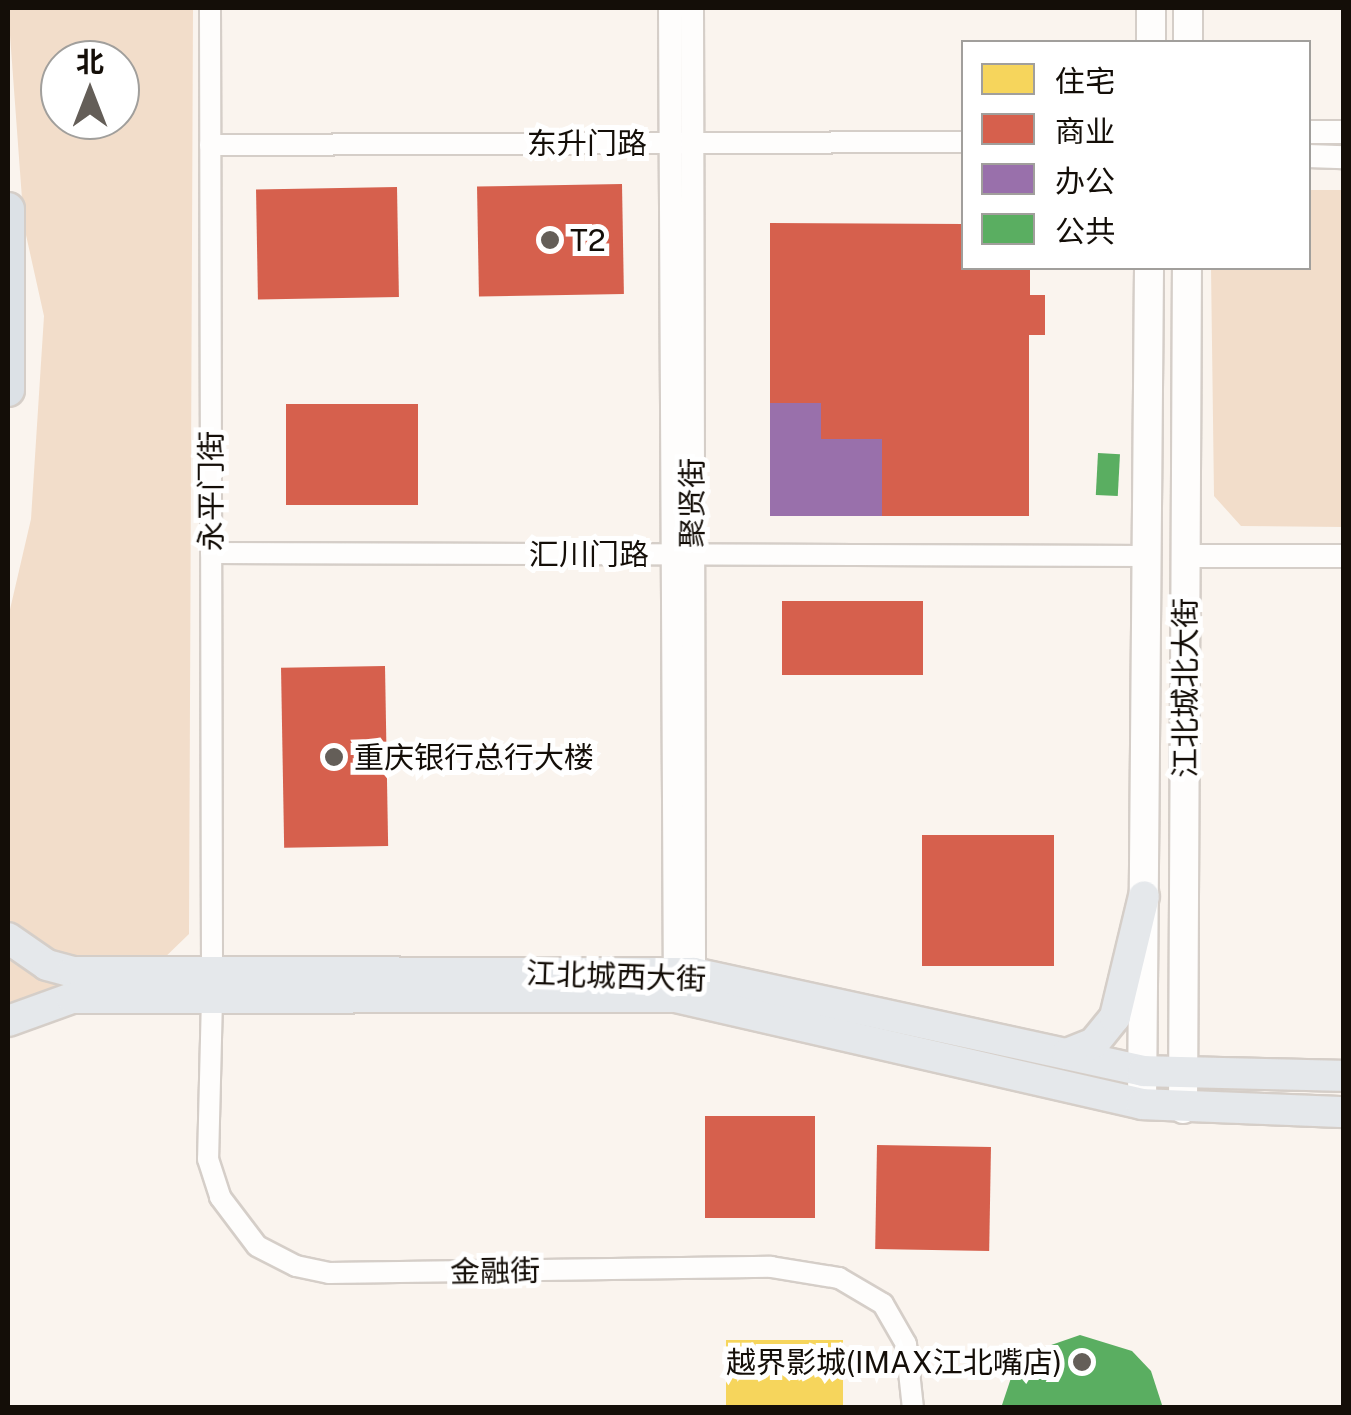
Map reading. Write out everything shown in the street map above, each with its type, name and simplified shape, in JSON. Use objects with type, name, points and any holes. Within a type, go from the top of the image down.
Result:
[{"type":"highway","points":[[8,210],[8,390]]},
{"type":"main road","points":[[1150,40],[1151,8]]},
{"type":"main road","points":[[1188,8],[1188,40]]},
{"type":"main road","name":"江北城北大街","points":[[1142,1104],[1149,270]]},
{"type":"main road","name":"江北城北大街","points":[[1183,1109],[1187,270]]},
{"type":"main road","points":[[1067,1054],[1094,1043],[1115,1017],[1144,896]]},
{"type":"main road","name":"江北城西大街","points":[[8,938],[47,965],[73,972],[212,986]]},
{"type":"main road","name":"江北城西大街","points":[[684,985],[1142,1104],[1183,1109],[1344,1112]]},
{"type":"main road","name":"江北城西大街","points":[[8,1021],[72,998],[212,986],[684,985],[1143,1070],[1344,1076]]},
{"type":"street","name":"永平门街","points":[[210,8],[212,986]]},
{"type":"street","name":"聚贤街","points":[[670,8],[682,142]]},
{"type":"street","name":"聚贤街","points":[[684,985],[682,142],[692,8]]},
{"type":"street","points":[[1311,132],[1344,132]]},
{"type":"street","name":"东升门路","points":[[210,145],[961,142]]},
{"type":"street","points":[[1311,156],[1344,157]]},
{"type":"street","name":"汇川门路","points":[[211,553],[1147,556]]},
{"type":"street","points":[[1186,556],[1344,556]]},
{"type":"street","name":"金融街","points":[[212,986],[208,1159],[220,1196],[257,1246],[296,1266],[328,1273],[771,1268],[838,1278],[883,1304],[898,1330],[912,1408]]},
{"type":"shaded area","points":[[8,8],[193,8],[189,934],[159,963],[71,958],[40,949],[8,922],[8,618],[31,519],[44,316],[24,226]]},
{"type":"shaded area","points":[[1311,190],[1343,190],[1343,527],[1241,526],[1214,496],[1211,270],[1311,270]]},
{"type":"shaded area","points":[[8,953],[61,982],[62,985],[8,1007]]},
{"type":"building: 住宅","points":[[726,1340],[843,1340],[843,1408],[726,1408]]},
{"type":"building: 商业","name":"T2","points":[[622,184],[624,294],[479,297],[477,187]]},
{"type":"building: 商业","points":[[397,187],[399,297],[258,299],[256,189]]},
{"type":"building: 商业","points":[[770,223],[961,224],[961,270],[1030,270],[1030,295],[1045,295],[1045,335],[1029,335],[1029,516],[882,516],[882,439],[821,439],[821,403],[770,403]]},
{"type":"building: 商业","points":[[286,404],[418,404],[418,505],[286,505]]},
{"type":"building: 商业","points":[[782,601],[923,601],[923,675],[782,675]]},
{"type":"building: 商业","name":"重庆银行总行大楼","points":[[385,666],[388,846],[284,848],[281,668]]},
{"type":"building: 商业","points":[[922,835],[1054,835],[1054,966],[922,966]]},
{"type":"building: 商业","points":[[705,1116],[815,1116],[815,1218],[705,1218]]},
{"type":"building: 商业","points":[[877,1145],[991,1147],[989,1251],[875,1249]]},
{"type":"building: 办公","points":[[770,403],[821,403],[821,439],[882,439],[882,516],[770,516]]},
{"type":"building: 公共","points":[[1098,453],[1120,454],[1118,496],[1096,495]]},
{"type":"building: 公共","name":"越界影城(IMAX江北嘴店)","points":[[1080,1335],[1132,1351],[1151,1371],[1163,1408],[1001,1408],[1013,1372],[1031,1352]]},
{"type":"place","name":"T2","points":[[550,240]]},
{"type":"place","name":"重庆银行总行大楼","points":[[334,757]]},
{"type":"place","name":"越界影城(IMAX江北嘴店)","points":[[1082,1362]]}]
